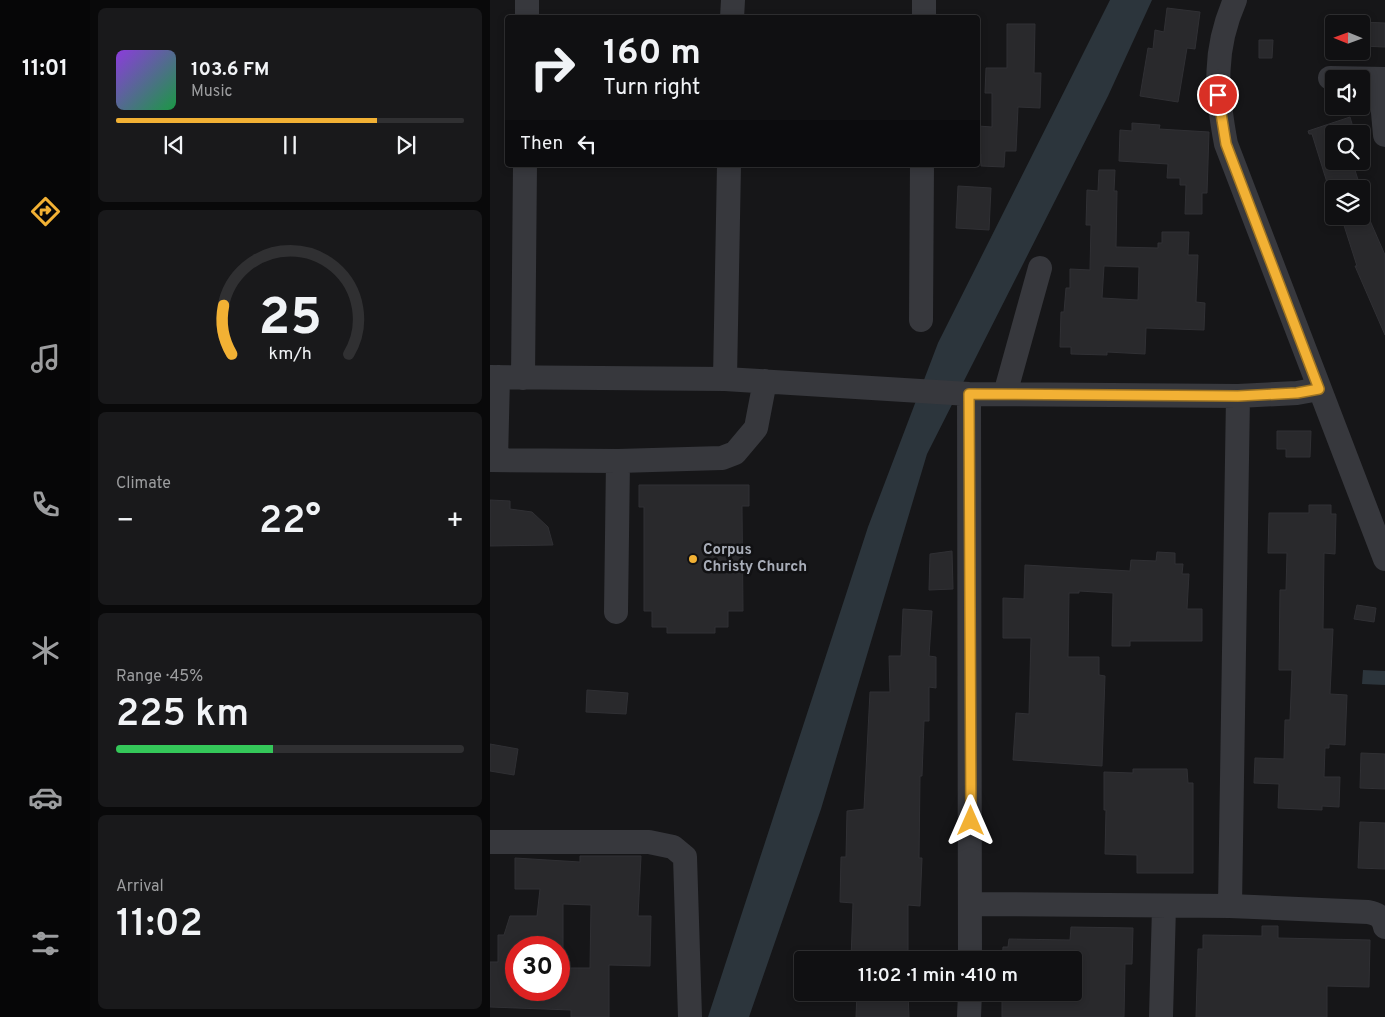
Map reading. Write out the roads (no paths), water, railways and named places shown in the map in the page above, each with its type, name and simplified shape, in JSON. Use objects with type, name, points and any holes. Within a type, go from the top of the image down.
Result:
[{"type":"street","points":[[527,0],[527,15]]},
{"type":"street","points":[[732,15],[733,0]]},
{"type":"street","points":[[924,0],[924,15]]},
{"type":"street","points":[[1236,0],[1220,47],[1217,80],[1219,110],[1226,144],[1385,559]]},
{"type":"street","points":[[1370,79],[1383,79],[1385,135]]},
{"type":"street","points":[[523,378],[525,167]]},
{"type":"street","points":[[725,379],[729,167]]},
{"type":"street","points":[[920,320],[922,167]]},
{"type":"street","points":[[1005,394],[1040,268]]},
{"type":"street","points":[[765,381],[756,428],[735,453],[722,458],[618,461],[493,460],[494,377],[725,379],[765,381],[967,393],[1005,394],[1238,396],[1297,393],[1319,389]]},
{"type":"street","points":[[967,393],[970,951]]},
{"type":"street","points":[[1230,906],[1238,396]]},
{"type":"street","points":[[616,612],[618,461]]},
{"type":"street","points":[[490,842],[649,842],[674,847],[685,858],[690,1017]]},
{"type":"street","points":[[971,904],[1164,907],[1230,906],[1368,912],[1381,917],[1385,927]]},
{"type":"street","points":[[1161,1017],[1164,907]]},
{"type":"street","points":[[969,1017],[970,1001]]},
{"type":"place","name":"Corpus Christy Church","points":[[693,559]]}]
